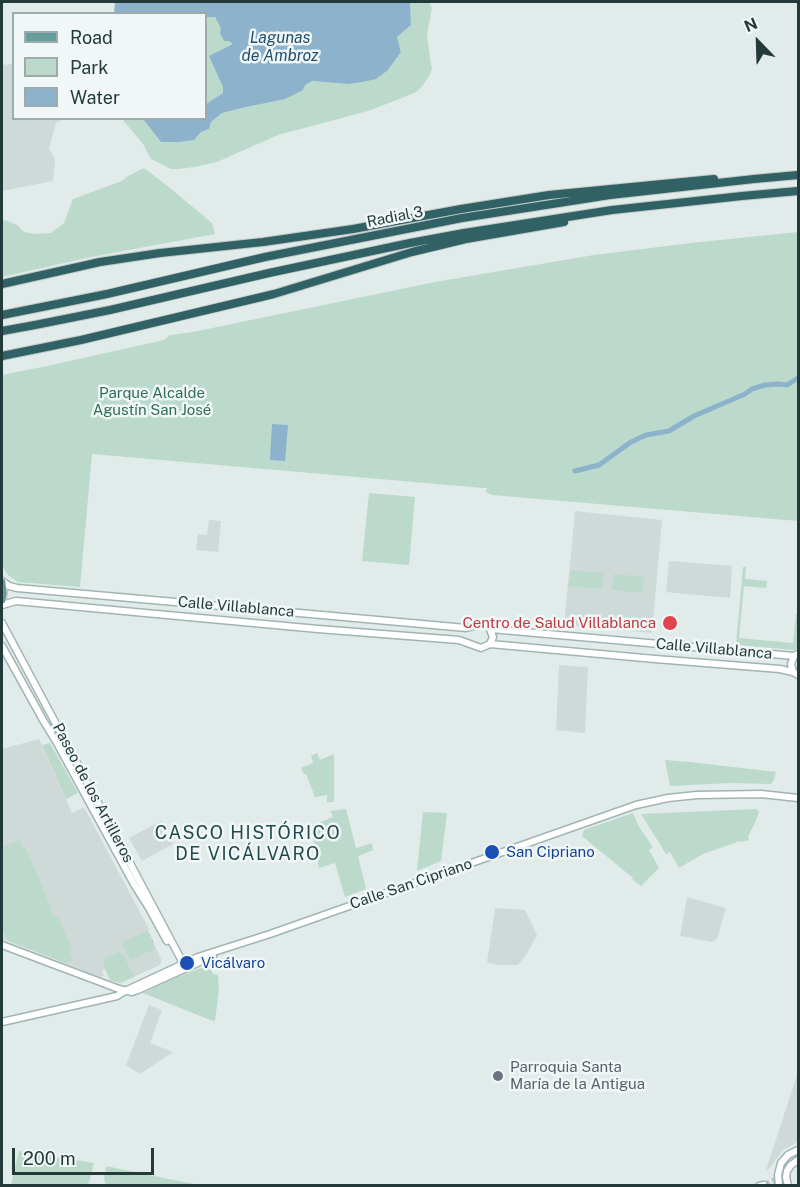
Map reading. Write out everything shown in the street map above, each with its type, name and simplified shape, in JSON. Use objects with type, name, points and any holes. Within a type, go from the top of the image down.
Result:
[{"type":"highway","name":"Radial 3","points":[[2,315],[107,294],[265,256],[440,222],[610,195],[798,175]]},
{"type":"highway","points":[[2,285],[100,262],[353,229],[549,195],[705,179],[754,179]]},
{"type":"highway","name":"Radial 3","points":[[2,331],[110,310],[182,292],[410,243],[562,217],[798,191]]},
{"type":"highway","points":[[2,356],[81,340],[274,294],[412,252],[464,240],[672,204]]},
{"type":"main road","points":[[2,581],[2,603]]},
{"type":"street","name":"Calle Villablanca","points":[[2,581],[18,588],[472,627]]},
{"type":"street","name":"Calle Villablanca","points":[[2,603],[16,601],[459,640],[471,644]]},
{"type":"street","name":"Paseo de los Artilleros","points":[[2,623],[182,966]]},
{"type":"street","points":[[482,624],[491,629],[493,637],[490,644],[481,648],[471,644],[468,635],[472,627],[482,624]]},
{"type":"street","name":"Calle Villablanca","points":[[491,629],[796,655]]},
{"type":"street","name":"Calle Villablanca","points":[[490,644],[780,669],[796,674]]},
{"type":"street","name":"Paseo de los Artilleros","points":[[2,646],[129,876],[182,966]]},
{"type":"street","points":[[796,655],[791,664],[796,674]]},
{"type":"street","points":[[43,720],[51,716]]},
{"type":"street","points":[[57,742],[65,740]]},
{"type":"street","name":"Calle San Cipriano","points":[[125,991],[236,946],[636,805],[697,795],[761,794],[798,798]]},
{"type":"street","points":[[2,945],[125,991]]},
{"type":"street","name":"Calle San Cipriano","points":[[125,991],[135,991],[182,966]]},
{"type":"street","points":[[2,1022],[113,997],[125,991]]},
{"type":"street","points":[[779,1185],[778,1175],[781,1163],[788,1155],[798,1150]]},
{"type":"street","points":[[788,1185],[785,1175],[791,1165],[798,1160]]},
{"type":"shaded area","points":[[12,64],[12,120],[62,120],[56,123],[49,148],[55,160],[53,181],[2,191],[2,65]]},
{"type":"shaded area","points":[[575,511],[662,520],[652,633],[564,625]]},
{"type":"shaded area","points":[[209,520],[221,521],[218,552],[196,550],[198,534],[207,535]]},
{"type":"shaded area","points":[[669,561],[732,566],[730,598],[666,592]]},
{"type":"shaded area","points":[[559,665],[588,667],[585,733],[556,730]]},
{"type":"shaded area","points":[[39,739],[72,813],[85,809],[149,929],[161,959],[158,966],[120,983],[110,980],[105,969],[102,970],[104,976],[100,977],[2,939],[2,749]]},
{"type":"shaded area","points":[[161,821],[173,844],[142,861],[129,838]]},
{"type":"shaded area","points":[[687,897],[726,908],[717,939],[712,942],[680,936]]},
{"type":"shaded area","points":[[495,908],[525,910],[537,935],[518,965],[497,965],[487,962]]},
{"type":"shaded area","points":[[149,1005],[162,1010],[150,1043],[173,1052],[140,1074],[126,1065]]},
{"type":"shaded area","points":[[797,1075],[798,1142],[783,1150],[766,1170]]},
{"type":"green space","points":[[410,2],[429,2],[432,8],[427,34],[432,68],[430,75],[418,91],[368,111],[278,135],[217,162],[171,169],[151,159],[143,144],[123,120],[144,120],[161,142],[194,140],[201,132],[209,129],[211,122],[222,113],[312,81],[348,84],[388,70],[401,52],[397,37],[411,25]]},
{"type":"green space","points":[[207,17],[215,17],[234,44],[213,63],[223,87],[223,93],[207,103]]},
{"type":"green space","points":[[144,168],[212,223],[215,234],[86,258],[2,277],[2,221],[17,225],[24,232],[51,233],[64,223],[73,199],[122,181]]},
{"type":"green space","name":"Parque Alcalde Agustín San José","points":[[798,232],[798,521],[492,495],[486,492],[487,488],[92,454],[80,587],[18,582],[8,575],[2,566],[2,375],[164,340],[170,335],[435,282],[594,255]]},
{"type":"green space","points":[[369,493],[415,497],[409,565],[362,561]]},
{"type":"green space","points":[[743,567],[746,567],[745,579],[767,581],[766,588],[744,586],[739,638],[793,643],[796,614],[798,615],[798,649],[736,645]]},
{"type":"green space","points":[[571,570],[604,573],[602,589],[569,586]]},
{"type":"green space","points":[[614,574],[644,577],[643,593],[612,590]]},
{"type":"green space","points":[[50,743],[78,793],[66,799],[42,745]]},
{"type":"green space","points":[[317,753],[320,760],[334,754],[334,802],[327,802],[327,795],[315,797],[306,774],[301,768],[313,763],[311,756]]},
{"type":"green space","points":[[665,760],[776,772],[771,784],[730,783],[670,786]]},
{"type":"green space","points":[[346,809],[356,848],[372,843],[373,850],[358,856],[366,889],[345,897],[335,863],[319,868],[314,841],[318,823],[333,817],[330,811]]},
{"type":"green space","points":[[756,809],[759,812],[748,837],[749,840],[703,854],[679,868],[670,852],[666,854],[641,814]]},
{"type":"green space","points":[[423,812],[447,813],[441,861],[417,871]]},
{"type":"green space","points":[[633,813],[639,827],[653,847],[649,850],[659,868],[641,886],[582,836],[584,830]]},
{"type":"green space","points":[[19,840],[23,848],[25,847],[37,874],[53,917],[58,916],[72,950],[70,952],[73,960],[66,963],[8,941],[2,926],[2,847]]},
{"type":"green space","points":[[148,931],[155,949],[130,960],[122,942]]},
{"type":"green space","points":[[119,952],[124,956],[134,977],[120,983],[110,980],[103,964],[105,958]]},
{"type":"green space","points":[[209,965],[213,974],[218,975],[219,989],[215,1021],[143,993],[177,977]]},
{"type":"green space","points":[[19,1151],[94,1163],[89,1183],[85,1186],[11,1185]]},
{"type":"green space","points":[[106,1166],[199,1185],[106,1185],[104,1179]]},
{"type":"water","name":"Lagunas de Ambroz","points":[[115,2],[410,2],[411,25],[397,37],[401,52],[388,70],[376,79],[348,84],[312,81],[305,85],[303,90],[285,99],[222,113],[211,122],[209,129],[201,132],[194,140],[161,142],[144,120],[207,120],[207,103],[223,93],[223,87],[209,56],[233,44],[224,41],[215,17],[207,17],[207,12],[114,12]]},
{"type":"water","points":[[272,424],[288,425],[285,461],[270,460]]},
{"type":"waterway","points":[[575,471],[599,465],[631,442],[646,435],[669,431],[694,416],[752,389],[765,385],[787,385],[798,378]]},
{"type":"tunnel","points":[[764,1185],[782,1177]]},
{"type":"place","name":"Centro de Salud Villablanca","points":[[670,623]]},
{"type":"place","name":"San Cipriano","points":[[492,852]]},
{"type":"place","name":"Vicálvaro","points":[[187,963]]},
{"type":"place","name":"Parroquia Santa María de la Antigua","points":[[498,1076]]},
{"type":"district","name":"CASCO HISTÓRICO DE VICÁLVARO","points":[[248,843]]}]
